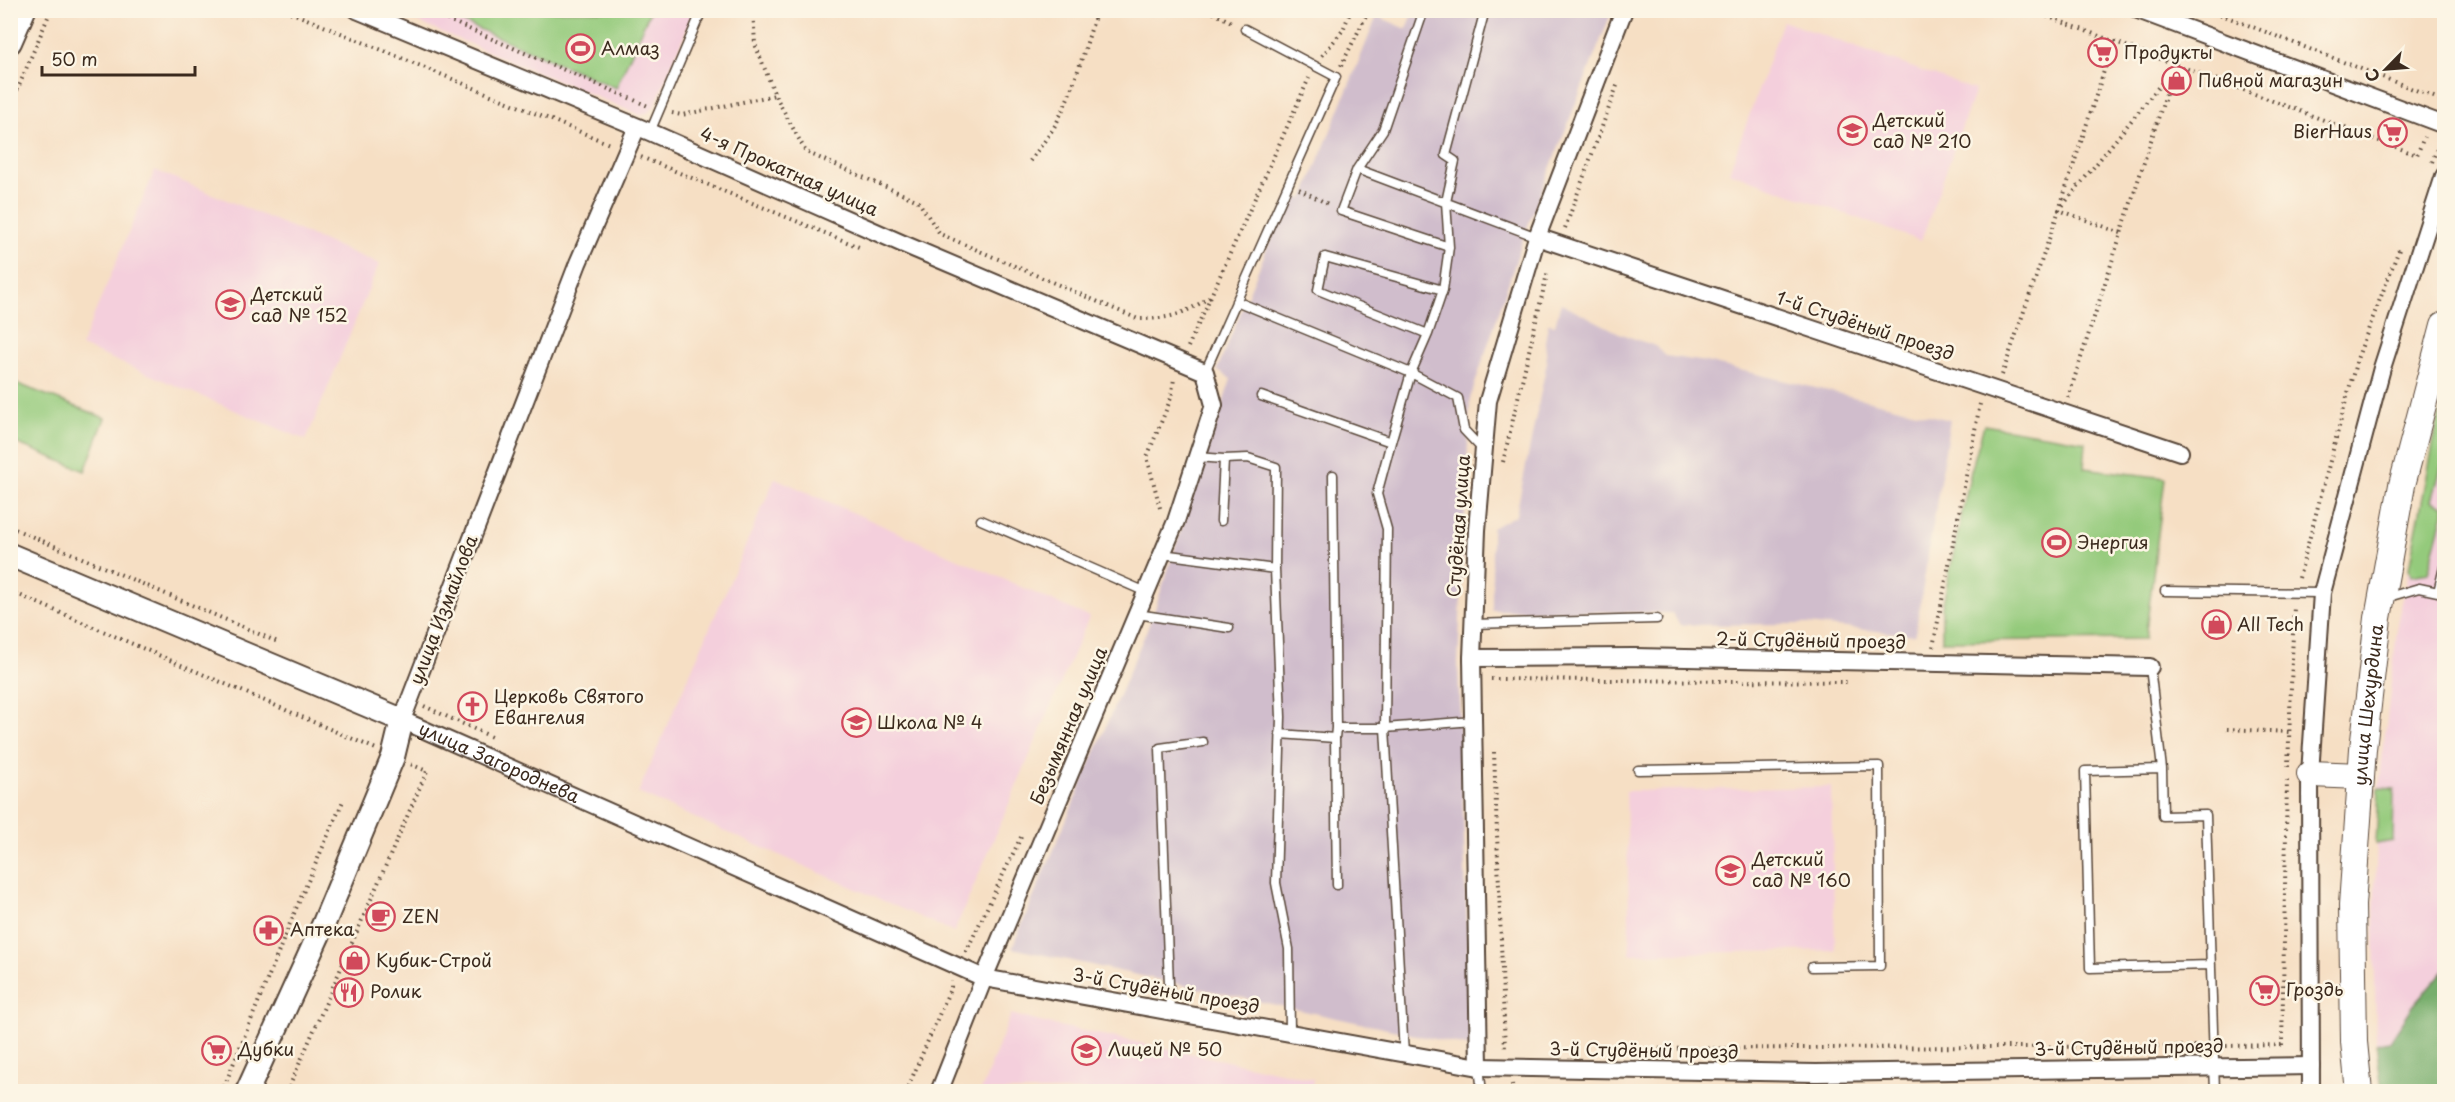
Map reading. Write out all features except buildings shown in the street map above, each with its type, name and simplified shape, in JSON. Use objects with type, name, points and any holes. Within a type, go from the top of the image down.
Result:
[{"type":"main road","name":"улица Шехурдина","points":[[2359,1092],[2354,1042],[2352,905],[2361,776],[2382,599],[2402,485],[2445,325]]},
{"type":"main road","points":[[2310,774],[2361,776]]},
{"type":"street","points":[[10,42],[24,10]]},
{"type":"street","name":"4-я Прокатная улица","points":[[357,10],[644,130],[1205,372]]},
{"type":"street","name":"Студёная улица","points":[[1479,1060],[1472,658],[1488,401],[1537,237],[1624,10]]},
{"type":"street","points":[[2138,10],[2445,125]]},
{"type":"street","name":"улица Измайлова","points":[[247,1092],[324,923],[393,757],[402,720],[578,263],[627,151],[644,130]]},
{"type":"street","points":[[2312,1092],[2310,1066],[2310,774],[2322,593],[2382,368],[2445,176]]},
{"type":"street","name":"1-й Студёный проезд","points":[[1537,237],[2180,452]]},
{"type":"street","name":"Безымянная улица","points":[[939,1092],[986,974],[1176,521],[1215,405],[1205,372]]},
{"type":"street","name":"улица Загороднева","points":[[10,555],[953,956],[986,974]]},
{"type":"street","name":"2-й Студёный проезд","points":[[1472,658],[1635,657],[2150,667]]},
{"type":"street","name":"3-й Студёный проезд","points":[[986,974],[1404,1054],[1479,1060],[1816,1073],[2310,1066]]},
{"type":"lane","points":[[644,130],[659,110],[702,10]]},
{"type":"lane","points":[[1424,10],[1383,130],[1357,169],[1341,211],[1449,247]]},
{"type":"lane","points":[[1404,1054],[1385,728],[1387,528],[1377,494],[1411,373],[1428,334],[1443,290],[1449,247],[1446,202],[1455,161],[1446,154],[1485,10]]},
{"type":"lane","points":[[1205,372],[1336,77],[1245,29]]},
{"type":"lane","points":[[1357,169],[1537,237]]},
{"type":"lane","points":[[1428,334],[1318,290],[1325,257],[1443,290]]},
{"type":"lane","points":[[1236,301],[1411,373],[1458,398],[1464,430],[1484,451]]},
{"type":"lane","points":[[1261,396],[1391,442]]},
{"type":"lane","points":[[1197,457],[1248,458],[1276,467],[1275,569],[1280,734],[1276,883],[1289,949],[1290,1033]]},
{"type":"lane","points":[[1221,522],[1224,459]]},
{"type":"lane","points":[[1334,475],[1337,885]]},
{"type":"lane","points":[[981,520],[1146,592]]},
{"type":"lane","points":[[1162,554],[1275,569]]},
{"type":"lane","points":[[2382,599],[2420,588],[2438,592],[2445,567]]},
{"type":"lane","points":[[2165,591],[2322,593]]},
{"type":"lane","points":[[1137,614],[1229,628]]},
{"type":"lane","points":[[1473,624],[1657,619]]},
{"type":"lane","points":[[2150,667],[2162,769],[2163,816],[2206,815],[2215,1092]]},
{"type":"lane","points":[[1336,728],[1385,728],[1473,721]]},
{"type":"lane","points":[[1280,734],[1335,738]]},
{"type":"lane","points":[[1170,1011],[1160,748],[1203,742]]},
{"type":"lane","points":[[1638,770],[1879,766],[1880,966],[1812,967]]},
{"type":"lane","points":[[2162,769],[2085,771],[2090,968],[2211,965]]},
{"type":"lane","points":[[1479,1060],[1482,1092]]},
{"type":"path","points":[[10,107],[51,10]]},
{"type":"path","points":[[285,10],[627,151]]},
{"type":"path","points":[[425,10],[659,110],[682,115],[775,95]]},
{"type":"path","points":[[753,10],[755,44],[775,95],[806,152],[918,201],[940,234],[1138,319],[1166,319],[1192,309],[1210,297]]},
{"type":"path","points":[[1030,161],[1056,123],[1063,108],[1086,51],[1097,10]]},
{"type":"path","points":[[1208,10],[1245,29]]},
{"type":"path","points":[[1161,515],[1147,457],[1171,398],[1175,377],[1313,65],[1343,30],[1351,10]]},
{"type":"path","points":[[1336,77],[1369,10]]},
{"type":"path","points":[[2030,10],[2417,155],[2424,137]]},
{"type":"path","points":[[2209,10],[2445,101]]},
{"type":"path","points":[[1930,663],[1990,389],[2059,210],[2113,43]]},
{"type":"path","points":[[2059,210],[2175,66]]},
{"type":"path","points":[[2063,413],[2175,66]]},
{"type":"path","points":[[1569,223],[1620,78]]},
{"type":"path","points":[[1289,183],[1341,211]]},
{"type":"path","points":[[2059,210],[2121,233]]},
{"type":"path","points":[[1500,473],[1555,243]]},
{"type":"path","points":[[10,527],[286,646]]},
{"type":"path","points":[[10,591],[427,771],[287,1092]]},
{"type":"path","points":[[1490,658],[1491,679],[1852,682]]},
{"type":"path","points":[[410,699],[497,740]]},
{"type":"path","points":[[2227,729],[2289,732]]},
{"type":"path","points":[[1479,1060],[1506,1050],[1494,751]]},
{"type":"path","points":[[222,1092],[295,911],[343,801]]},
{"type":"path","points":[[966,953],[1021,837]]},
{"type":"path","points":[[966,953],[986,974]]},
{"type":"path","points":[[906,1092],[951,987],[953,956],[966,953]]},
{"type":"path","points":[[1613,1049],[2283,1045]]},
{"type":"shaded area","points":[[391,11],[694,11],[655,105],[649,112],[640,115]]},
{"type":"shaded area","points":[[1414,11],[1612,11],[1525,233],[1470,399],[1458,663],[1471,1047],[1012,948],[1153,615],[1231,379],[1217,370],[1289,195],[1303,199],[1377,16],[1407,29]]},
{"type":"shaded area","name":"Детский сад № 210","points":[[1783,21],[1975,90],[1921,241],[1729,172]]},
{"type":"shaded area","name":"Детский сад № 152","points":[[155,170],[379,264],[306,440],[81,346]]},
{"type":"shaded area","points":[[1561,303],[1621,334],[1655,346],[1666,356],[1706,362],[1950,420],[1915,635],[1807,624],[1680,625],[1672,613],[1492,610],[1492,528],[1516,515],[1547,362],[1545,342],[1548,324],[1555,325]]},
{"type":"shaded area","points":[[2444,400],[2444,970],[2413,1006],[2390,1041],[2376,1043],[2374,918],[2379,788],[2398,622]]},
{"type":"shaded area","name":"Школа № 4","points":[[775,478],[1089,617],[954,932],[638,793]]},
{"type":"shaded area","name":"Детский сад № 160","points":[[1831,787],[1835,950],[1630,954],[1626,791]]},
{"type":"shaded area","name":"Лицей № 50","points":[[1011,1014],[1313,1079],[1312,1091],[981,1091]]},
{"type":"green space","name":"Алмаз","points":[[437,11],[650,11],[616,88]]},
{"type":"green space","points":[[13,382],[105,418],[85,471],[11,441],[10,388]]},
{"type":"green space","points":[[2444,400],[2444,457],[2432,501],[2444,505],[2444,513],[2428,573],[2411,576],[2409,568]]},
{"type":"green space","name":"Энергия","points":[[1984,425],[2086,442],[2084,468],[2165,478],[2145,639],[1942,641],[1942,608],[1971,471]]},
{"type":"green space","points":[[2379,788],[2394,789],[2393,841],[2376,844]]},
{"type":"green space","points":[[2444,970],[2444,1091],[2382,1091],[2376,1043],[2390,1041],[2413,1006]]},
{"type":"place","name":"Алмаз","points":[[580,49]]},
{"type":"place","name":"Продукты","points":[[2103,53]]},
{"type":"place","name":"Пивной магазин","points":[[2177,81]]},
{"type":"place","name":"Детский сад № 210","points":[[1852,131]]},
{"type":"place","name":"BierHaus","points":[[2393,132]]},
{"type":"place","name":"Детский сад № 152","points":[[230,305]]},
{"type":"place","name":"Энергия","points":[[2056,543]]},
{"type":"place","name":"All Tech","points":[[2216,625]]},
{"type":"place","name":"Церковь Святого Евангелия","points":[[473,707]]},
{"type":"place","name":"Школа № 4","points":[[856,723]]},
{"type":"place","name":"Детский сад № 160","points":[[1731,870]]},
{"type":"place","name":"ZEN","points":[[381,917]]},
{"type":"place","name":"Аптека","points":[[269,930]]},
{"type":"place","name":"Кубик-Строй","points":[[355,961]]},
{"type":"place","name":"Гроздь","points":[[2265,990]]},
{"type":"place","name":"Ролик","points":[[349,992]]},
{"type":"place","name":"Дубки","points":[[217,1050]]},
{"type":"place","name":"Лицей № 50","points":[[1087,1050]]}]
